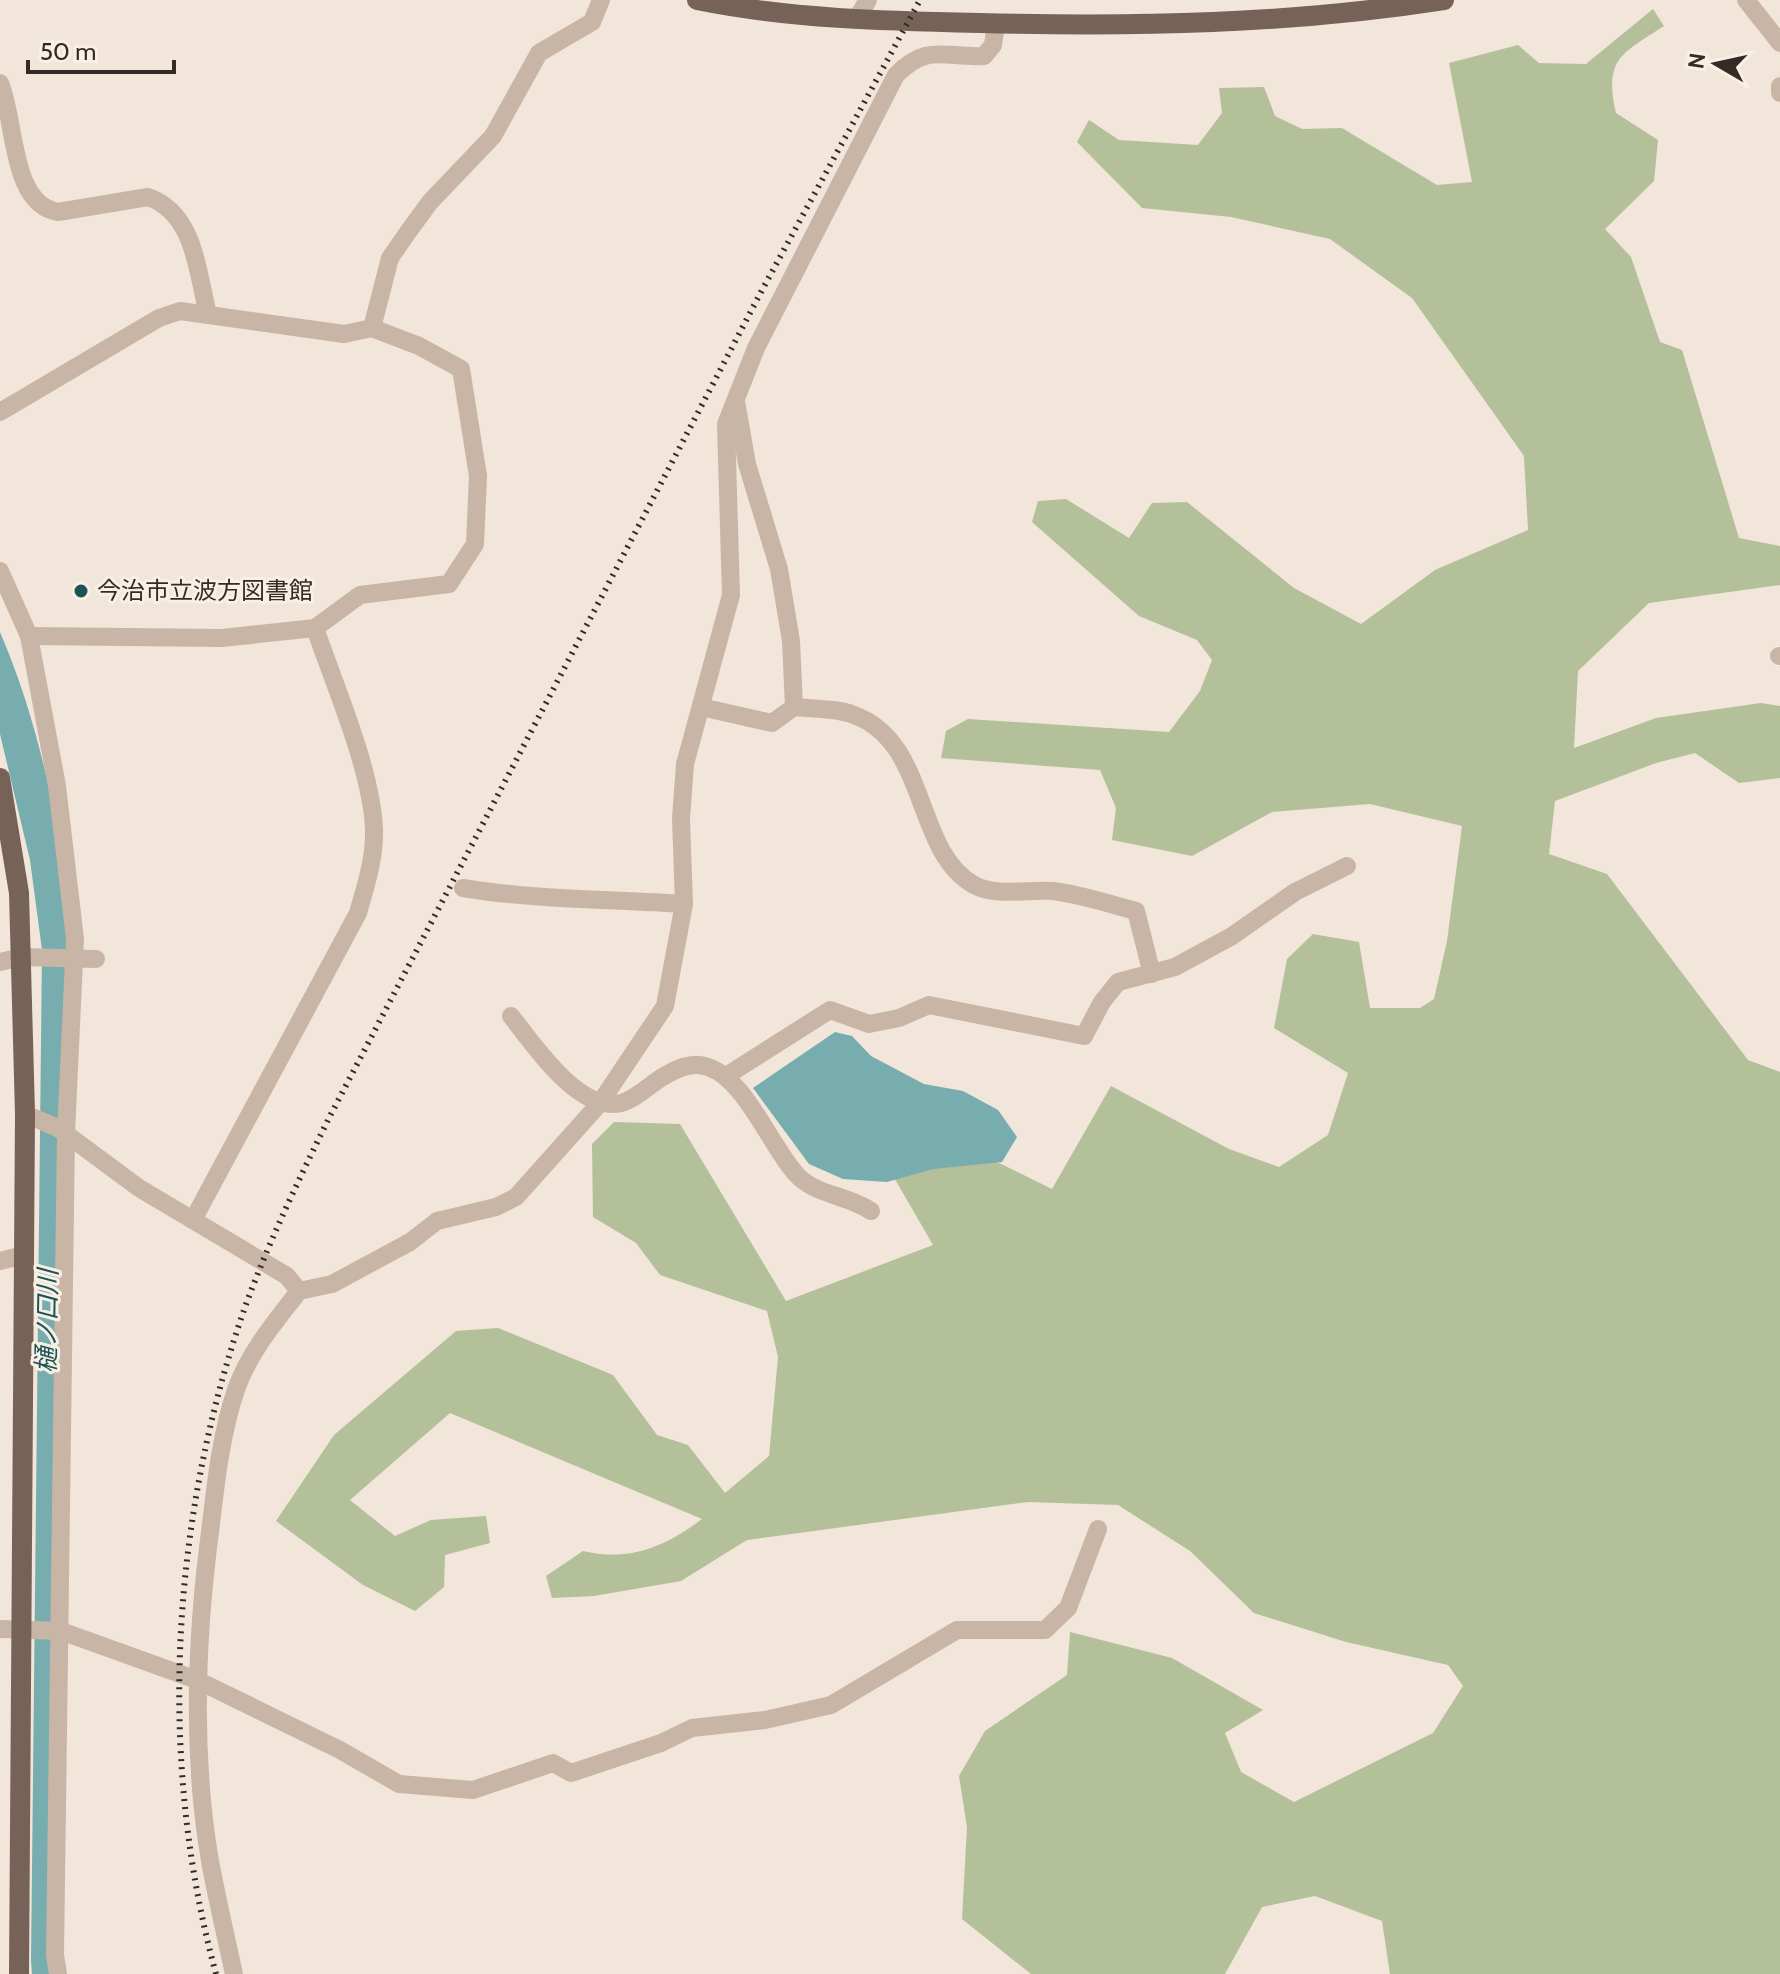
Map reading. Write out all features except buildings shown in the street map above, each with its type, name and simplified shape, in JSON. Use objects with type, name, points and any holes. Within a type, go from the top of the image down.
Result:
[{"type":"main road","points":[[697,0],[755,12],[856,20],[1197,25],[1294,18],[1444,0]]},
{"type":"main road","points":[[0,778],[30,958],[30,1116],[24,1255],[19,1974]]},
{"type":"street","points":[[372,328],[390,258],[408,232],[430,202],[493,136],[539,53],[592,22],[601,0]]},
{"type":"street","points":[[856,20],[868,0]]},
{"type":"street","points":[[1746,0],[1780,43]]},
{"type":"street","points":[[234,1974],[210,1859],[200,1760],[197,1680],[201,1599],[215,1491],[237,1388],[259,1344],[299,1291],[332,1284],[410,1242],[437,1221],[496,1207],[516,1197],[600,1103],[665,1006],[684,904],[681,818],[684,777],[731,595],[726,424],[756,348],[896,75],[913,58],[931,52],[984,56],[993,45],[996,24]]},
{"type":"street","points":[[0,83],[7,98],[23,182],[31,197],[44,210],[58,212],[148,197],[163,202],[177,214],[186,230],[208,314]]},
{"type":"street","points":[[1780,86],[1780,93]]},
{"type":"street","points":[[0,412],[159,318],[180,311],[344,334],[372,328],[461,369],[478,476],[475,544],[449,584],[360,595],[315,628],[222,638],[29,636]]},
{"type":"street","points":[[736,399],[747,464],[779,569],[791,641],[794,707]]},
{"type":"street","points":[[0,571],[29,636],[57,786],[75,939],[71,958],[62,1131],[61,1631],[55,1955],[58,1974]]},
{"type":"street","points":[[193,1220],[358,913],[372,865],[374,828],[368,789],[315,628]]},
{"type":"street","points":[[701,707],[772,723],[794,707],[853,714],[885,732],[905,762],[948,861],[975,885],[1006,891],[1055,891],[1136,911],[1152,974]]},
{"type":"street","points":[[726,1076],[830,1010],[869,1024],[899,1018],[929,1005],[1084,1036],[1102,1002],[1118,982],[1175,967],[1232,936],[1295,892],[1347,866]]},
{"type":"street","points":[[463,888],[519,897],[555,895],[684,904]]},
{"type":"street","points":[[0,962],[30,958],[96,959]]},
{"type":"street","points":[[511,1016],[549,1065],[600,1103],[622,1103],[681,1066],[706,1066],[726,1076],[797,1176],[818,1190],[853,1199],[871,1211]]},
{"type":"street","points":[[30,1116],[62,1131],[139,1188],[287,1276],[299,1291]]},
{"type":"street","points":[[0,1261],[24,1255]]},
{"type":"street","points":[[0,1629],[61,1631],[197,1680],[340,1750],[399,1784],[473,1790],[553,1763],[571,1773],[661,1743],[692,1728],[765,1720],[831,1705],[957,1630],[1045,1630],[1068,1608],[1098,1529]]},
{"type":"green space","points":[[1653,9],[1664,26],[1627,51],[1615,68],[1612,80],[1616,113],[1658,140],[1654,181],[1605,229],[1631,257],[1660,342],[1682,350],[1739,538],[1780,546],[1780,585],[1649,603],[1578,671],[1574,748],[1656,718],[1761,703],[1780,706],[1780,778],[1739,783],[1695,753],[1656,763],[1555,801],[1549,854],[1607,874],[1748,1060],[1780,1072],[1780,1974],[1390,1974],[1382,1921],[1315,1896],[1262,1907],[1225,1974],[1031,1974],[962,1919],[967,1827],[959,1776],[985,1731],[1067,1675],[1070,1632],[1172,1658],[1263,1710],[1225,1733],[1241,1772],[1294,1802],[1433,1733],[1463,1686],[1448,1665],[1346,1642],[1254,1613],[1190,1551],[1118,1505],[1028,1502],[747,1540],[681,1581],[594,1596],[552,1598],[546,1576],[583,1551],[616,1555],[646,1550],[702,1519],[450,1413],[350,1500],[395,1536],[431,1520],[486,1516],[490,1543],[445,1555],[444,1587],[415,1611],[363,1585],[276,1521],[334,1435],[456,1331],[498,1328],[613,1375],[657,1435],[688,1445],[725,1493],[769,1456],[778,1357],[767,1311],[660,1275],[636,1243],[593,1217],[592,1144],[614,1122],[680,1124],[786,1301],[933,1245],[892,1174],[985,1156],[1052,1189],[1111,1086],[1229,1149],[1279,1167],[1328,1135],[1348,1073],[1274,1028],[1287,959],[1313,934],[1359,942],[1370,1008],[1420,1008],[1434,999],[1447,941],[1462,826],[1370,804],[1272,812],[1192,856],[1112,840],[1116,808],[1100,770],[941,758],[946,731],[968,719],[1169,732],[1200,691],[1212,660],[1197,640],[1139,616],[1032,522],[1038,501],[1066,499],[1129,538],[1152,503],[1187,502],[1294,588],[1361,624],[1435,570],[1528,530],[1524,456],[1412,298],[1330,239],[1231,217],[1142,208],[1077,142],[1089,120],[1119,140],[1198,145],[1222,113],[1219,88],[1264,87],[1275,116],[1302,129],[1342,128],[1437,185],[1472,182],[1449,63],[1518,45],[1539,63],[1586,64]]},
{"type":"water","name":"樋ノ口川","points":[[0,632],[24,697],[43,764],[67,901],[52,1974],[32,1974],[31,1961],[42,950],[30,860],[0,734]]},
{"type":"water","points":[[835,1032],[852,1036],[871,1056],[924,1084],[963,1091],[998,1110],[1017,1137],[1002,1162],[933,1169],[887,1182],[843,1179],[809,1164],[753,1088]]},
{"type":"railway","points":[[216,1974],[197,1892],[185,1809],[180,1725],[180,1640],[188,1556],[201,1472],[219,1390],[244,1310],[295,1187],[330,1116],[761,292],[920,0]]},
{"type":"place","name":"今治市立波方図書館","points":[[81,591]]}]
